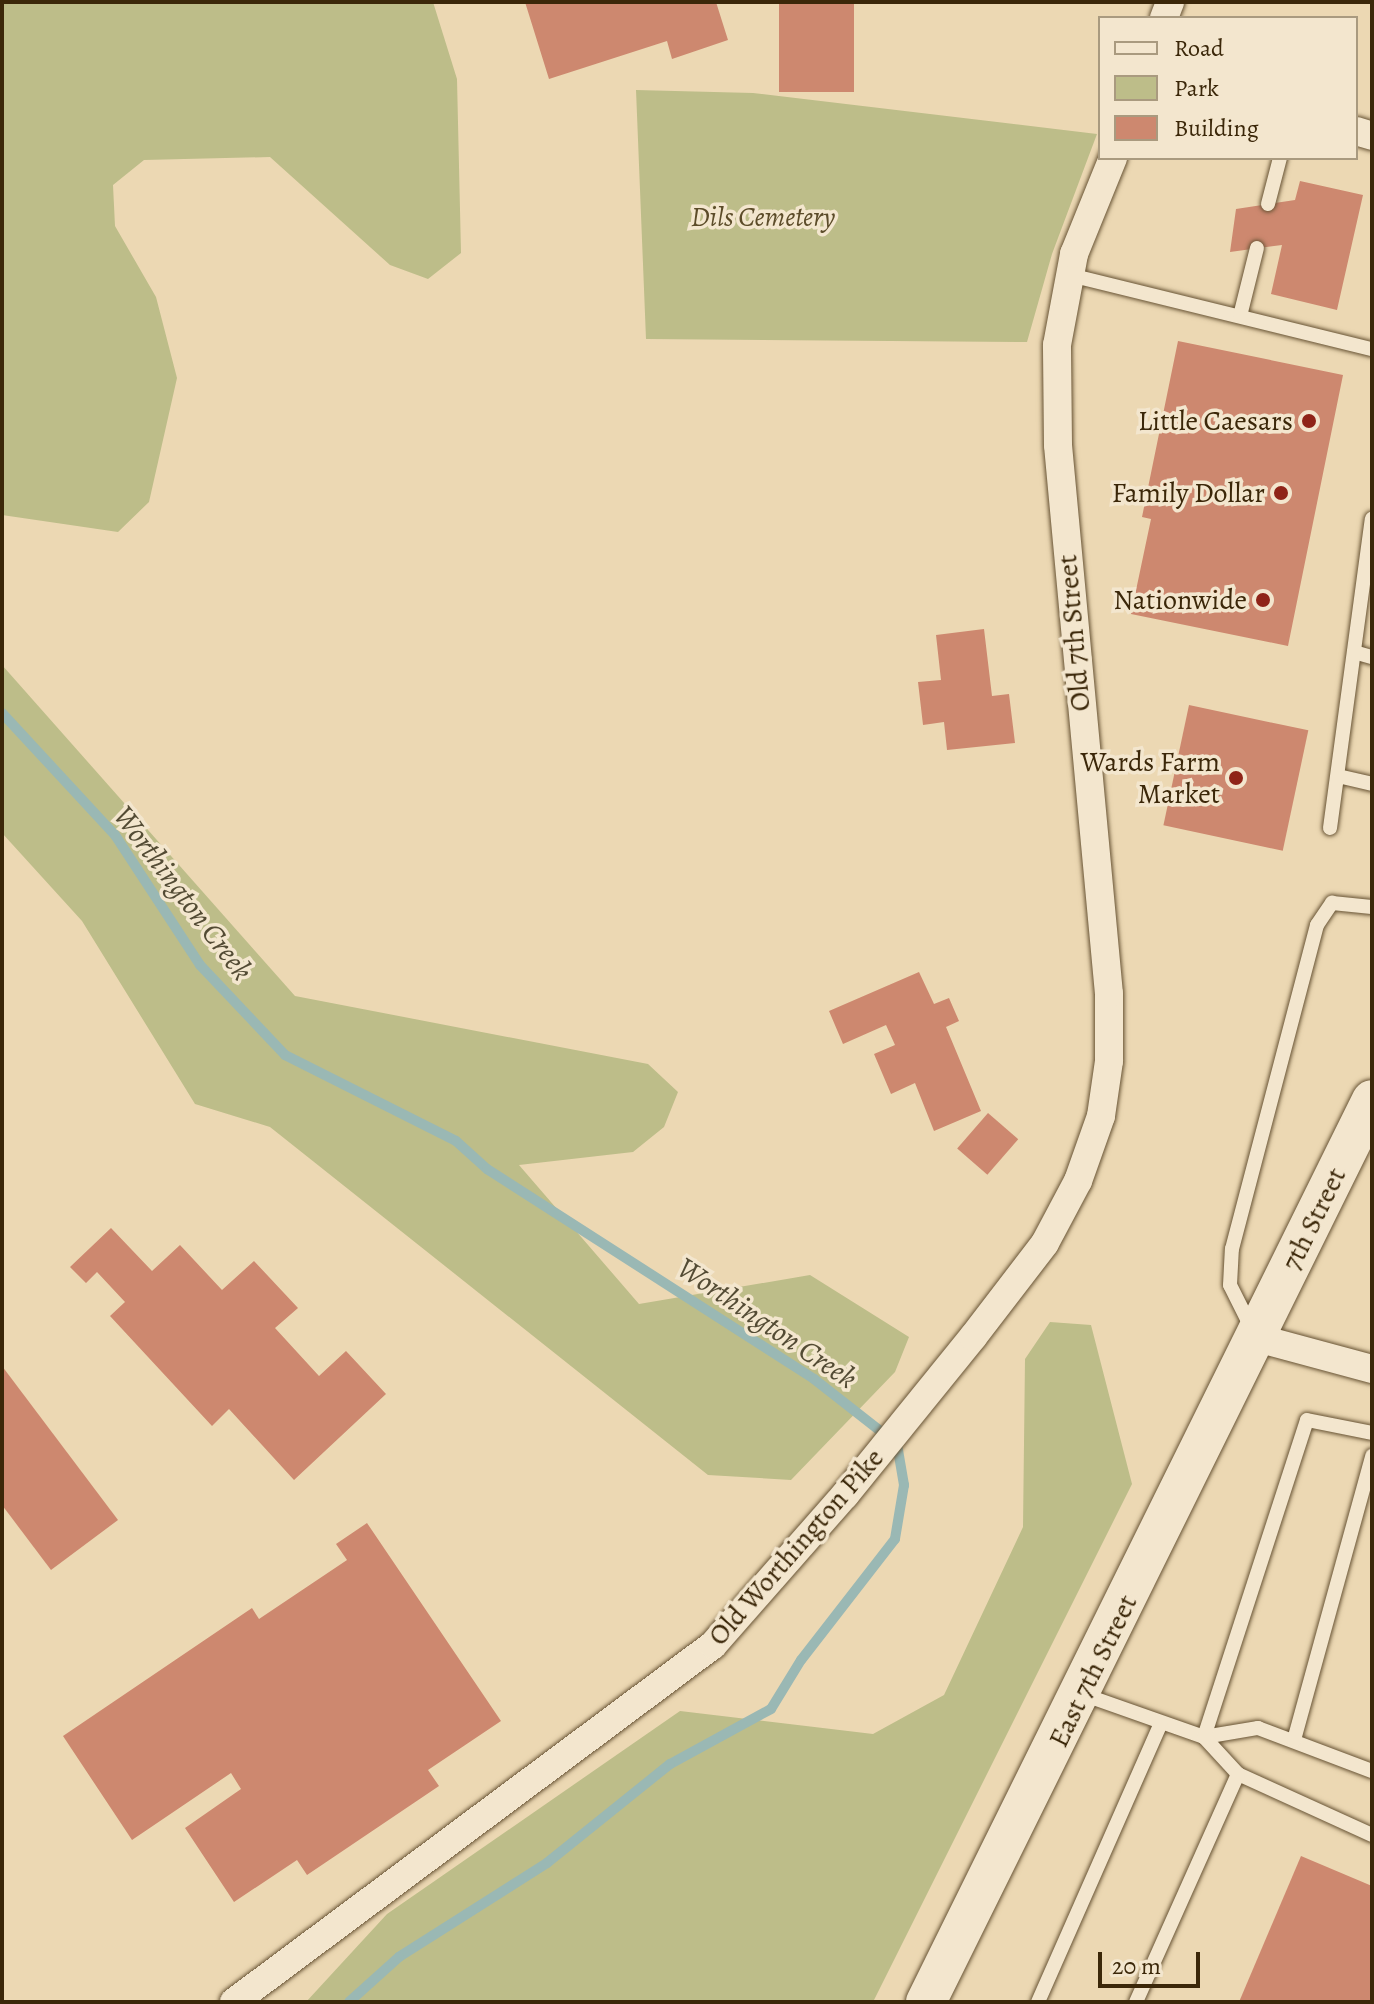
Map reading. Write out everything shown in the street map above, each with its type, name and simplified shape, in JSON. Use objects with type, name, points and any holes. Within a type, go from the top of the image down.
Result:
[{"type":"main road","name":"7th Street","points":[[1257,1338],[1372,1100]]},
{"type":"main road","name":"East 7th Street","points":[[926,2002],[1257,1338]]},
{"type":"street","name":"Old 7th Street","points":[[1101,1116],[1109,1061],[1109,994],[1058,445],[1057,345],[1070,275],[1112,160]]},
{"type":"street","name":"Old Worthington Pike","points":[[234,2002],[713,1645],[845,1495],[1045,1243],[1078,1181],[1101,1116]]},
{"type":"street","points":[[1257,1338],[1372,1369]]},
{"type":"lane","points":[[1268,204],[1279,160]]},
{"type":"lane","points":[[1240,316],[1257,248]]},
{"type":"lane","points":[[1070,275],[1372,349]]},
{"type":"lane","points":[[1330,828],[1372,519]]},
{"type":"lane","points":[[1354,652],[1372,657]]},
{"type":"lane","points":[[1338,776],[1372,784]]},
{"type":"lane","points":[[1257,1338],[1230,1285],[1232,1249],[1317,925],[1332,903],[1372,907]]},
{"type":"lane","points":[[1204,1737],[1307,1420],[1372,1433]]},
{"type":"lane","points":[[1294,1740],[1372,1456]]},
{"type":"lane","points":[[1082,1694],[1204,1737],[1258,1728],[1372,1771]]},
{"type":"lane","points":[[1038,2002],[1161,1723]]},
{"type":"lane","points":[[1204,1737],[1238,1774],[1372,1835]]},
{"type":"lane","points":[[1136,2002],[1238,1774]]},
{"type":"green space","points":[[2,2],[433,2],[457,79],[461,253],[428,279],[390,265],[270,157],[144,160],[113,185],[115,226],[156,297],[177,378],[149,502],[118,532],[2,515]]},
{"type":"green space","name":"Dils Cemetery","points":[[636,90],[753,93],[1097,134],[1052,254],[1027,342],[646,339]]},
{"type":"green space","points":[[2,665],[295,996],[648,1064],[678,1092],[664,1127],[633,1152],[519,1165],[639,1304],[810,1275],[909,1337],[895,1372],[791,1480],[708,1475],[270,1127],[195,1104],[82,921],[2,833]]},
{"type":"green space","points":[[1050,1322],[1091,1325],[1132,1484],[873,2002],[306,2002],[387,1914],[680,1711],[873,1734],[944,1695],[1023,1527],[1025,1359]]},
{"type":"building","points":[[525,2],[716,2],[728,40],[672,59],[667,41],[549,79]]},
{"type":"building","points":[[779,2],[854,2],[854,92],[779,92]]},
{"type":"building","points":[[1300,181],[1363,195],[1337,310],[1271,294],[1282,245],[1230,252],[1236,209],[1295,200]]},
{"type":"building","points":[[1178,341],[1343,375],[1288,646],[1131,614],[1151,519],[1142,517]]},
{"type":"building","points":[[984,629],[992,696],[1009,694],[1015,743],[947,750],[944,722],[923,725],[918,682],[941,680],[936,635]]},
{"type":"building","name":"Wards Farm Market","points":[[1189,705],[1308,730],[1283,851],[1163,825]]},
{"type":"building","points":[[919,972],[934,1004],[949,998],[959,1021],[946,1027],[981,1111],[934,1131],[915,1083],[891,1094],[874,1054],[895,1045],[886,1025],[843,1044],[829,1011]]},
{"type":"building","points":[[988,1113],[1018,1139],[987,1175],[957,1148]]},
{"type":"building","points":[[111,1228],[152,1271],[180,1245],[222,1290],[254,1261],[298,1308],[275,1328],[319,1376],[346,1351],[386,1394],[294,1480],[229,1409],[212,1426],[110,1316],[125,1302],[97,1272],[86,1283],[70,1267]]},
{"type":"building","points":[[2,1366],[118,1520],[51,1570],[2,1505]]},
{"type":"building","points":[[367,1523],[501,1721],[428,1770],[439,1786],[307,1875],[297,1860],[234,1902],[185,1828],[241,1789],[231,1773],[132,1840],[63,1736],[252,1608],[259,1619],[347,1560],[336,1544]]},
{"type":"building","points":[[1301,1856],[1372,1886],[1372,2002],[1239,2002]]},
{"type":"waterway","name":"Worthington Creek","points":[[2,713],[115,835],[200,965],[285,1055],[456,1141],[487,1169],[814,1379],[897,1444],[904,1485],[895,1539],[801,1660],[771,1709],[670,1764],[547,1863],[399,1957],[349,2002]]},
{"type":"place","name":"Little Caesars","points":[[1309,421]]},
{"type":"place","name":"Family Dollar","points":[[1281,493]]},
{"type":"place","name":"Nationwide","points":[[1263,600]]},
{"type":"place","name":"Wards Farm Market","points":[[1236,778]]}]
